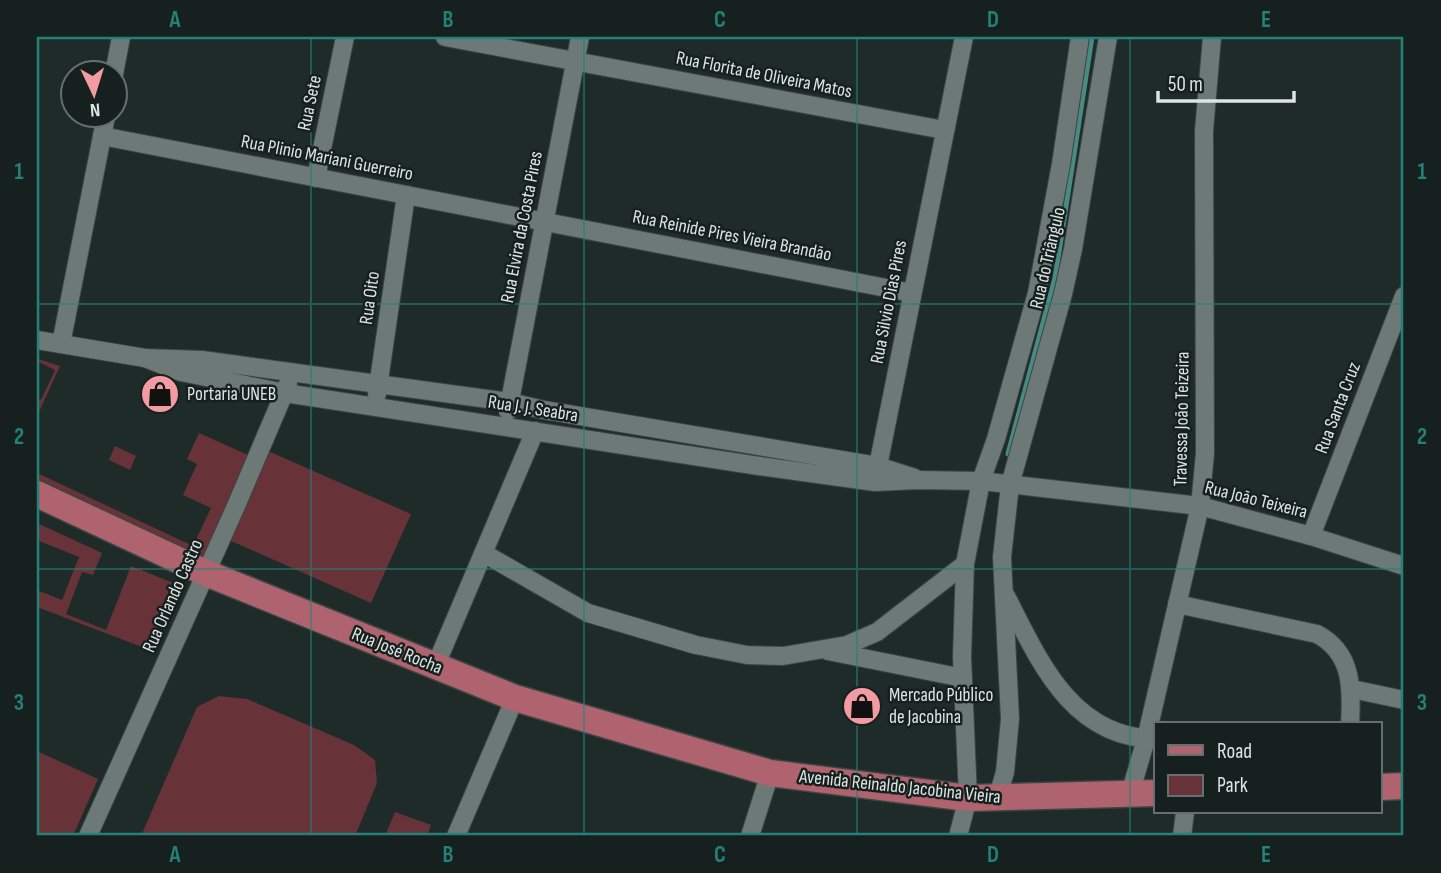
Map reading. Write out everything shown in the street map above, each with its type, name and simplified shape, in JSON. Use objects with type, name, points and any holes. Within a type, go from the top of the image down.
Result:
[{"type":"main road","name":"Rua José Rocha","points":[[37,494],[206,573],[515,698],[770,773]]},
{"type":"main road","name":"Avenida Reinaldo Jacobina Vieira","points":[[770,773],[997,799],[1143,793]]},
{"type":"main road","points":[[1382,787],[1404,786]]},
{"type":"street","points":[[117,60],[121,37]]},
{"type":"street","name":"Rua Sete","points":[[316,178],[345,37]]},
{"type":"street","name":"Rua Florita de Oliveira Matos","points":[[445,37],[944,130]]},
{"type":"street","name":"Rua Elvira da Costa Pires","points":[[505,425],[580,37]]},
{"type":"street","name":"Rua Silvio Dias Pires","points":[[877,474],[964,37]]},
{"type":"street","name":"Rua do Triângulo","points":[[958,836],[968,797],[962,678],[965,564],[981,481],[996,439],[1037,293],[1061,164],[1080,37]]},
{"type":"street","name":"Rua do Triângulo","points":[[997,799],[1004,772],[1010,719],[1002,557],[1010,485],[1071,260],[1108,37]]},
{"type":"street","name":"Travessa João Teizeira","points":[[1154,722],[1177,604],[1200,506],[1205,453],[1204,131],[1212,37]]},
{"type":"street","points":[[61,344],[103,130]]},
{"type":"street","name":"Rua Plinio Mariani Guerreiro","points":[[102,136],[544,221]]},
{"type":"street","name":"Rua Oito","points":[[375,408],[406,195]]},
{"type":"street","name":"Rua Reinide Pires Vieira Brandão","points":[[544,221],[912,293]]},
{"type":"street","name":"Rua Santa Cruz","points":[[1311,536],[1404,296]]},
{"type":"street","name":"Rua J. J. Seabra","points":[[37,340],[145,358],[183,358],[292,371],[510,402],[762,446],[877,474]]},
{"type":"street","name":"Rua J. J. Seabra","points":[[145,358],[181,372],[285,393],[759,466],[1010,485]]},
{"type":"street","name":"Rua Orlando Castro","points":[[88,836],[285,393],[292,371]]},
{"type":"street","points":[[435,667],[535,431]]},
{"type":"street","points":[[759,466],[762,446]]},
{"type":"street","name":"Rua João Teixeira","points":[[1010,485],[1200,506],[1311,536],[1404,566]]},
{"type":"street","points":[[485,554],[588,613],[674,639],[747,655],[783,656],[847,645],[877,632],[965,564]]},
{"type":"street","points":[[1003,589],[1031,646],[1059,689],[1078,710],[1097,724],[1121,733],[1151,739]]},
{"type":"street","points":[[1177,604],[1317,634],[1336,648],[1352,689],[1350,722]]},
{"type":"street","points":[[821,650],[962,678]]},
{"type":"street","points":[[1352,689],[1404,700]]},
{"type":"street","points":[[456,836],[515,698]]},
{"type":"street","name":"Travessa João Teizeira","points":[[1143,793],[1151,739]]},
{"type":"street","points":[[750,836],[770,773]]},
{"type":"street","points":[[1182,836],[1185,814]]},
{"type":"green space","points":[[38,359],[60,366],[37,416],[37,403],[55,370],[39,362],[37,365]]},
{"type":"green space","points":[[199,433],[257,459],[210,564],[37,485],[37,473],[193,546],[211,508],[183,495],[197,464],[187,459]]},
{"type":"green space","points":[[115,446],[136,456],[130,470],[109,460]]},
{"type":"green space","points":[[268,451],[411,514],[371,603],[229,540]]},
{"type":"green space","points":[[37,523],[102,553],[93,575],[82,572],[66,614],[106,630],[131,566],[176,584],[150,650],[37,607],[37,590],[62,600],[79,557],[37,540]]},
{"type":"green space","points":[[219,696],[247,699],[354,745],[375,760],[377,783],[355,836],[141,836],[197,707]]},
{"type":"green space","points":[[37,751],[98,779],[73,836],[37,836]]},
{"type":"green space","points":[[395,812],[431,825],[427,836],[385,836]]},
{"type":"waterway","points":[[1008,454],[1055,278],[1092,37]]},
{"type":"place","name":"Portaria UNEB","points":[[160,394]]},
{"type":"place","name":"Mercado Público de Jacobina","points":[[862,706]]}]
